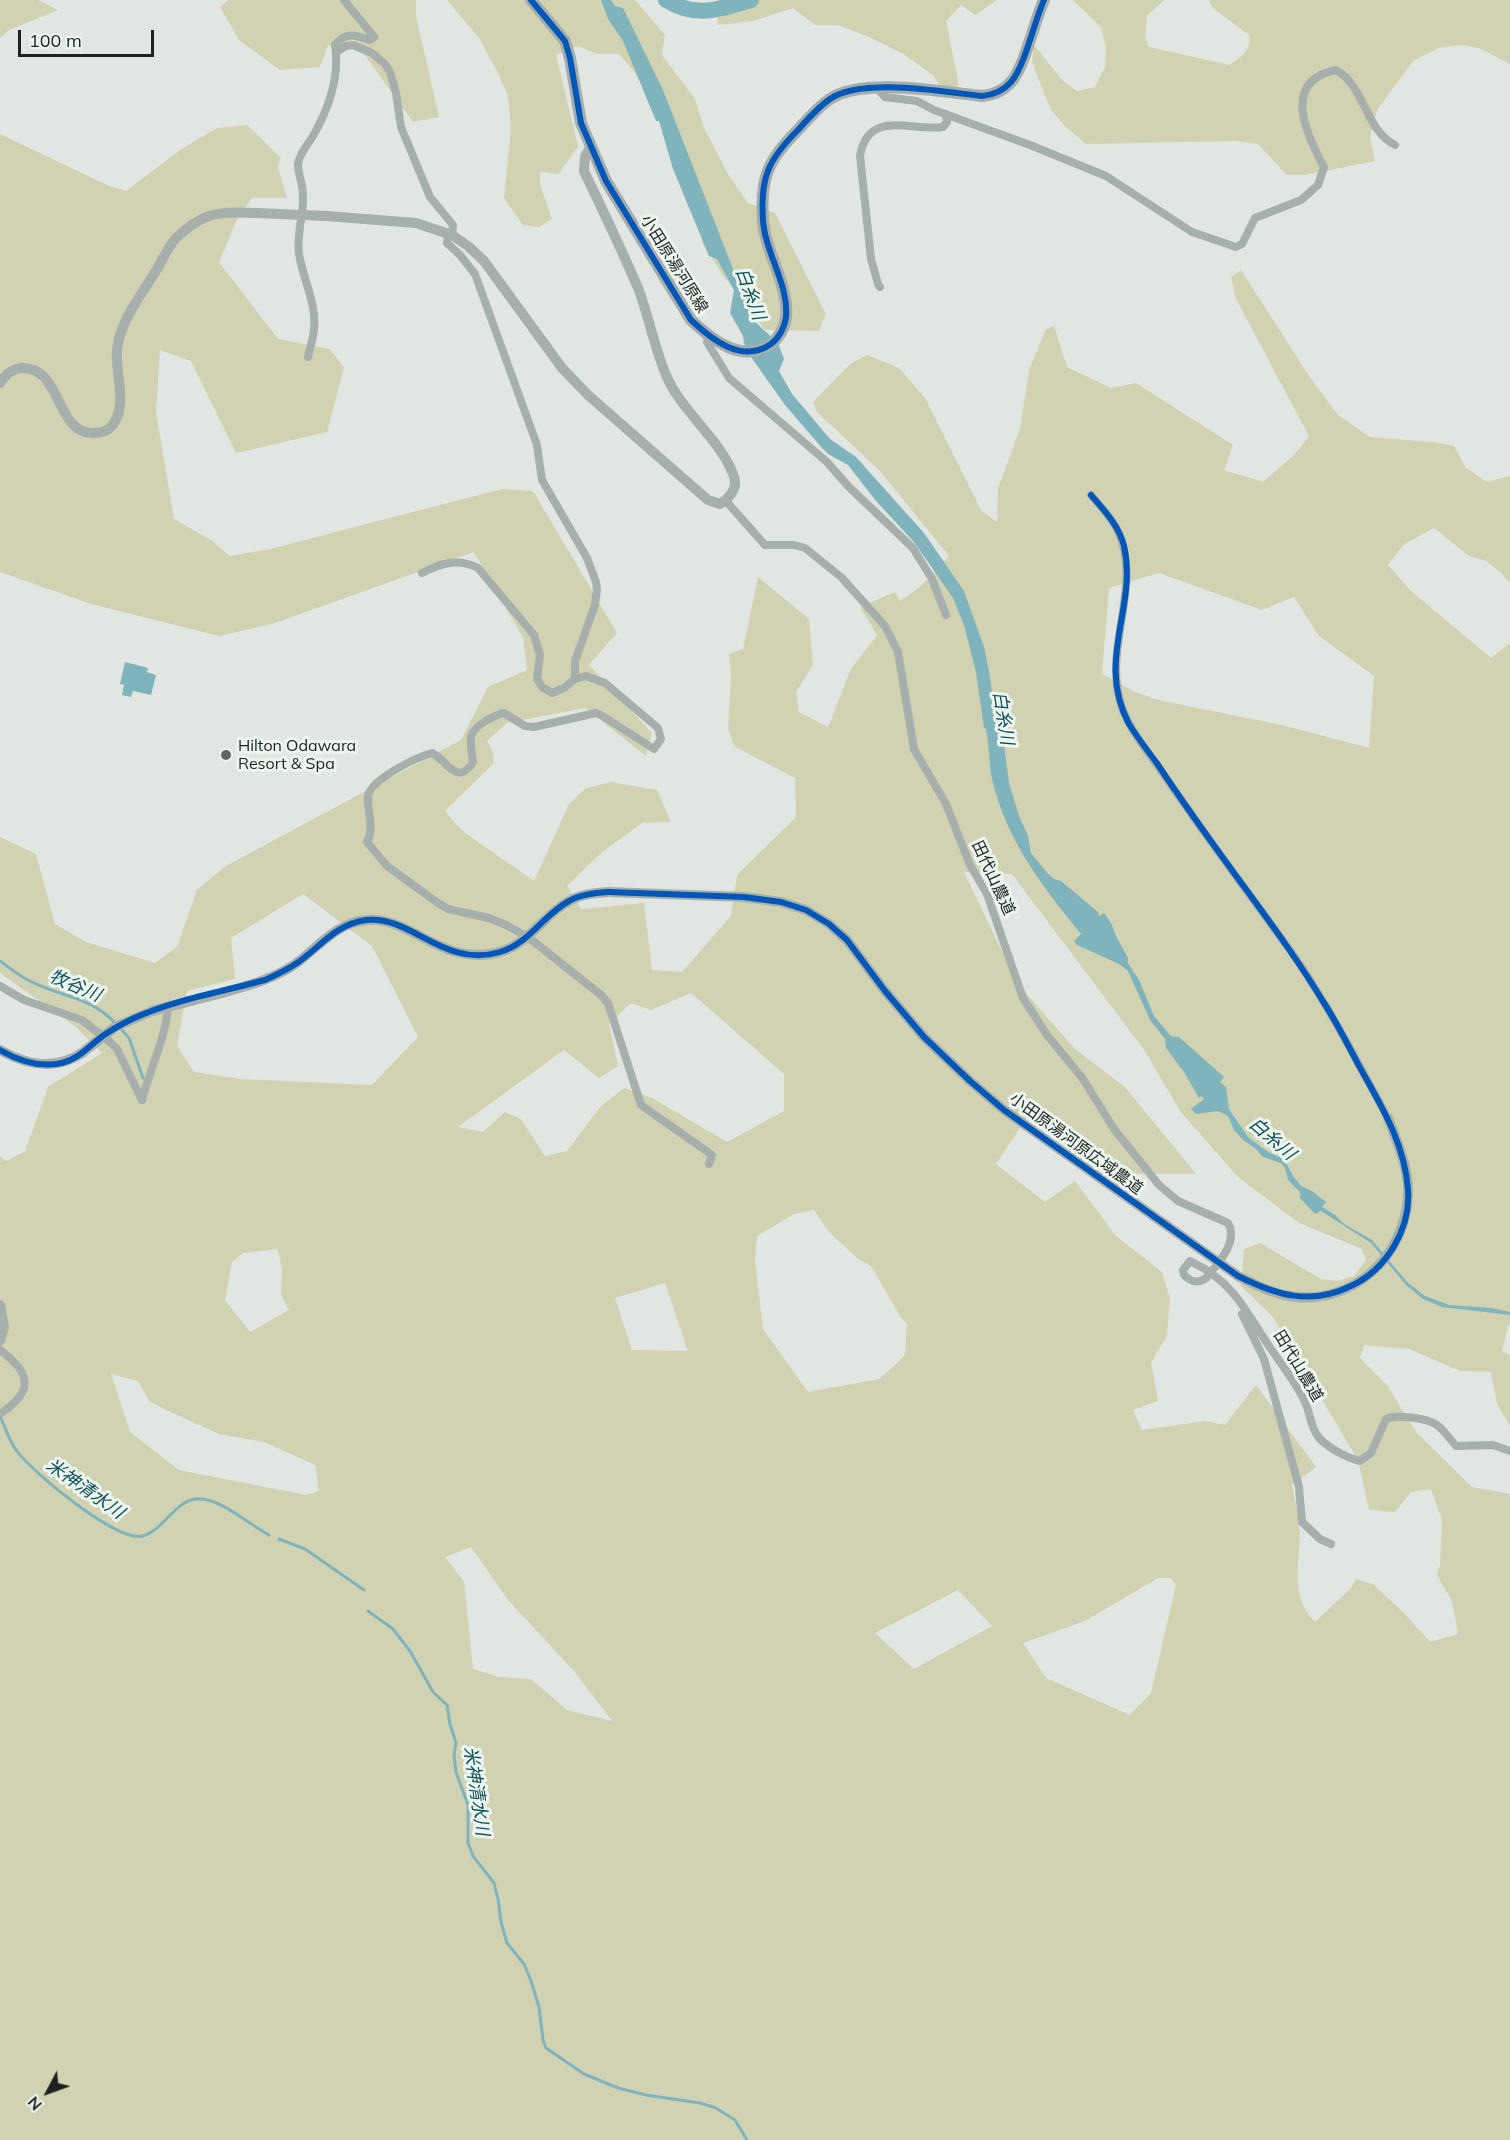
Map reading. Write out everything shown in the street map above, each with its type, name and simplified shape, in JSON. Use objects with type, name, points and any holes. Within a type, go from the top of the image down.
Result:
[{"type":"main road","name":"小田原湯河原線","points":[[531,0],[565,42],[570,58],[581,123],[606,181],[691,320],[708,336],[726,347],[740,351],[759,350],[777,338],[786,319],[784,292],[763,223],[763,182],[772,160],[785,142],[830,99],[844,92],[876,87],[982,96],[1002,91],[1011,83],[1018,70],[1044,0]]},
{"type":"street","points":[[308,357],[314,331],[314,319],[299,255],[298,238],[304,194],[299,160],[323,116],[331,94],[336,77],[335,45],[341,38],[348,35],[370,40],[374,37],[344,0]]},
{"type":"street","points":[[336,52],[346,46],[353,45],[363,48],[385,64],[390,72],[401,127],[430,198],[453,225],[447,243],[475,274],[487,303],[537,445],[542,480],[587,558],[597,590],[595,605],[575,661],[575,679]]},
{"type":"street","points":[[876,87],[885,97],[917,100],[946,114],[1106,176],[1192,232],[1236,247],[1242,243],[1255,218],[1301,200],[1318,185],[1324,167],[1303,121],[1302,104],[1305,88],[1314,77],[1336,70],[1346,76],[1376,127],[1389,142],[1395,145]]},
{"type":"street","points":[[880,287],[872,259],[860,156],[861,147],[874,130],[884,126],[893,124],[931,129],[943,127],[947,122],[946,114]]},
{"type":"street","points":[[0,383],[10,371],[18,368],[32,369],[39,372],[47,381],[75,426],[85,433],[95,433],[111,427],[118,415],[120,396],[117,351],[120,335],[174,240],[200,220],[232,212],[416,223],[450,234],[468,246],[484,261],[562,368],[588,395],[708,500],[720,504],[736,486],[733,474],[706,431],[676,394],[666,376],[638,289],[584,171],[585,157],[591,146]]},
{"type":"street","points":[[708,336],[707,342],[729,378],[827,462],[848,486],[913,548],[932,579],[946,615]]},
{"type":"street","name":"小田原湯河原広域農道","points":[[0,1050],[14,1058],[41,1064],[65,1062],[82,1053],[115,1027],[153,1011],[265,980],[298,963],[328,936],[351,923],[379,921],[396,925],[450,951],[469,955],[500,952],[518,945],[570,900],[589,894],[609,892],[744,897],[781,902],[806,910],[829,924],[847,940],[885,991],[924,1037],[1004,1110],[1238,1276],[1263,1289],[1289,1296],[1325,1295],[1342,1291],[1369,1275],[1385,1259],[1401,1231],[1408,1191],[1402,1156],[1388,1118],[1325,1005],[1295,957],[1189,811],[1130,724],[1119,699],[1115,674],[1116,648],[1125,589],[1126,563],[1123,545],[1117,529],[1091,495]]},
{"type":"street","name":"田代山農道","points":[[725,500],[765,545],[794,545],[805,548],[816,556],[841,577],[885,626],[897,652],[914,748],[946,804],[970,865],[987,894],[1023,998],[1047,1035],[1083,1079],[1114,1129],[1159,1185],[1178,1202],[1228,1223],[1232,1230],[1233,1237],[1218,1262],[1201,1281],[1189,1280],[1184,1275],[1183,1270],[1190,1261],[1204,1269],[1216,1277],[1226,1285],[1305,1401],[1317,1435],[1322,1441],[1354,1460],[1360,1461],[1371,1453],[1383,1424],[1391,1416],[1437,1424],[1456,1446],[1493,1445],[1510,1451]]},
{"type":"street","points":[[422,573],[437,565],[453,561],[468,562],[478,568],[534,635],[540,655],[537,680],[542,687],[552,693],[564,688],[575,679],[586,676],[605,683],[661,733],[654,750],[596,713],[534,727],[525,726],[504,713],[474,730],[471,737],[472,762],[465,771],[450,770],[440,756],[432,753],[383,777],[372,786],[368,795],[371,829],[367,842],[387,866],[448,909],[489,918],[528,937],[601,995],[608,1003],[641,1105],[711,1155],[709,1164]]},
{"type":"street","points":[[0,986],[24,1000],[82,1020],[110,1042],[117,1049],[142,1100],[156,1058],[168,1006]]},
{"type":"street","points":[[1239,1302],[1240,1311],[1264,1359],[1299,1487],[1302,1522],[1320,1539],[1331,1544]]},
{"type":"street","points":[[0,1305],[4,1327],[0,1341]]},
{"type":"street","points":[[0,1350],[18,1366],[25,1382],[23,1395],[0,1414]]},
{"type":"green space","points":[[0,0],[38,0],[58,10],[9,30],[0,38]]},
{"type":"green space","points":[[228,0],[416,0],[416,16],[439,117],[413,122],[354,40],[328,46],[320,67],[280,70],[239,40],[220,7]]},
{"type":"green space","points":[[447,0],[635,0],[665,35],[662,55],[695,99],[704,128],[728,174],[748,203],[775,213],[826,314],[819,331],[765,330],[722,274],[703,244],[679,156],[663,117],[635,73],[619,54],[597,54],[578,46],[556,55],[578,146],[559,174],[540,172],[540,184],[552,219],[539,227],[523,225],[504,198],[511,128],[508,96],[479,38]]},
{"type":"green space","points":[[997,0],[975,15],[961,5],[946,21],[959,86],[941,88],[934,76],[905,55],[838,25],[815,25],[793,8],[753,21],[718,25],[716,1]]},
{"type":"green space","points":[[1073,0],[1164,0],[1147,16],[1145,38],[1149,47],[1230,65],[1247,49],[1249,35],[1214,9],[1209,1],[1211,0],[1510,0],[1510,64],[1479,48],[1460,45],[1439,48],[1413,61],[1377,110],[1370,137],[1375,161],[1305,175],[1287,175],[1258,144],[1236,141],[1086,144],[1051,110],[1032,63],[1034,45],[1063,81],[1077,91],[1095,87],[1105,67],[1106,48],[1101,27]]},
{"type":"green space","points":[[247,125],[281,158],[278,167],[287,198],[252,198],[236,222],[219,262],[278,339],[330,349],[344,368],[327,432],[236,453],[191,361],[160,350],[156,412],[174,519],[211,540],[230,556],[270,549],[502,489],[533,491],[617,633],[589,665],[652,733],[646,756],[585,708],[507,723],[487,741],[494,754],[493,764],[445,811],[461,830],[534,881],[569,804],[586,788],[611,782],[657,790],[671,822],[642,823],[601,853],[567,886],[581,909],[644,903],[652,970],[682,972],[731,916],[737,875],[796,817],[795,778],[735,747],[728,729],[731,676],[729,654],[743,649],[758,577],[809,619],[813,665],[796,692],[799,712],[828,727],[851,669],[877,635],[860,607],[895,592],[900,601],[920,587],[949,556],[880,471],[817,412],[813,402],[850,364],[867,355],[899,368],[925,398],[981,510],[997,522],[998,488],[1020,429],[1029,370],[1046,329],[1054,326],[1067,367],[1111,388],[1136,383],[1233,445],[1224,470],[1263,482],[1294,455],[1309,436],[1236,299],[1231,277],[1241,270],[1309,376],[1338,415],[1370,437],[1454,446],[1466,468],[1487,482],[1510,476],[1510,583],[1486,561],[1469,556],[1434,528],[1404,544],[1388,565],[1410,590],[1491,658],[1510,643],[1510,1325],[1502,1351],[1510,1355],[1510,1426],[1497,1404],[1491,1372],[1460,1371],[1409,1349],[1364,1345],[1360,1358],[1387,1385],[1416,1432],[1472,1487],[1510,1494],[1510,2140],[0,2140],[0,1157],[7,1161],[25,1151],[48,1087],[102,1053],[76,1027],[0,973],[0,837],[36,854],[55,924],[86,942],[155,963],[177,947],[197,890],[224,867],[461,740],[488,687],[527,670],[523,638],[474,552],[272,624],[219,636],[91,604],[0,572],[0,134],[107,185],[126,191],[180,150],[217,128]],"holes":[[[1159,573],[1262,610],[1294,597],[1319,636],[1374,676],[1369,748],[1282,725],[1158,700],[1135,692],[1102,674],[1109,588]],[[964,872],[1012,874],[1145,1051],[1180,1111],[1238,1177],[1299,1223],[1362,1249],[1366,1260],[1354,1276],[1337,1281],[1321,1279],[1260,1243],[1244,1249],[1241,1286],[1273,1317],[1358,1460],[1369,1510],[1395,1512],[1411,1492],[1431,1489],[1442,1520],[1440,1565],[1437,1575],[1452,1601],[1458,1634],[1430,1642],[1373,1584],[1356,1579],[1351,1588],[1315,1622],[1306,1611],[1298,1587],[1300,1535],[1292,1485],[1316,1467],[1256,1385],[1225,1425],[1205,1421],[1142,1430],[1133,1410],[1158,1401],[1151,1363],[1167,1336],[1170,1298],[1162,1272],[1116,1236],[1075,1181],[1045,1202],[996,1164],[1030,1113],[1118,1174],[1196,1174],[1125,1087],[1075,1049],[1017,983]],[[303,894],[372,946],[418,1037],[372,1085],[240,1079],[194,1072],[177,1046],[187,991],[235,979],[231,938]],[[691,993],[784,1074],[784,1111],[727,1142],[652,1098],[624,1088],[600,1107],[567,1151],[545,1156],[521,1119],[505,1112],[483,1132],[458,1127],[564,1050],[599,1078],[618,1066],[609,1024],[631,1003],[651,1010]],[[814,1210],[828,1231],[857,1258],[871,1266],[907,1324],[905,1355],[879,1379],[808,1392],[763,1329],[755,1261],[757,1236],[794,1214]],[[278,1249],[282,1270],[281,1295],[289,1310],[250,1332],[225,1300],[232,1262],[243,1253]],[[665,1283],[688,1351],[632,1350],[615,1298]],[[111,1374],[138,1381],[149,1401],[219,1434],[264,1442],[315,1465],[319,1491],[306,1495],[179,1470],[130,1432]],[[471,1547],[508,1600],[574,1671],[612,1721],[567,1710],[531,1679],[499,1677],[473,1669],[464,1582],[445,1557]],[[1158,1578],[1171,1578],[1176,1585],[1151,1693],[1130,1715],[1046,1678],[1023,1643],[1085,1621]],[[958,1590],[992,1626],[914,1669],[875,1633]]]},
{"type":"water","points":[[601,0],[611,0],[615,6],[623,8],[663,90],[753,320],[778,343],[784,359],[779,371],[792,394],[830,439],[856,457],[924,533],[964,591],[984,647],[996,726],[1002,729],[1009,783],[1028,836],[1031,853],[1048,874],[1061,881],[1098,912],[1099,916],[1104,913],[1128,958],[1128,963],[1139,980],[1154,1016],[1171,1036],[1179,1037],[1224,1077],[1220,1082],[1226,1087],[1229,1109],[1248,1137],[1268,1152],[1284,1159],[1301,1186],[1326,1202],[1322,1207],[1344,1224],[1372,1240],[1407,1282],[1425,1296],[1449,1305],[1491,1308],[1510,1312],[1510,1315],[1442,1307],[1423,1299],[1406,1285],[1371,1243],[1321,1211],[1315,1214],[1300,1198],[1300,1192],[1288,1180],[1281,1163],[1263,1157],[1243,1140],[1234,1130],[1228,1116],[1218,1111],[1196,1114],[1191,1109],[1204,1099],[1202,1096],[1199,1098],[1184,1072],[1166,1048],[1165,1039],[1150,1020],[1128,971],[1119,964],[1077,945],[1074,941],[1081,934],[1027,862],[998,801],[992,779],[976,672],[964,625],[953,598],[914,542],[876,501],[848,465],[822,448],[785,405],[751,357],[743,336],[730,313],[734,290],[717,259],[709,256],[673,169],[659,121],[656,121],[623,41],[608,19]]},
{"type":"water","points":[[125,662],[148,668],[147,672],[156,675],[151,695],[133,691],[131,697],[122,695],[124,685],[120,684]]},
{"type":"waterway","points":[[666,0],[677,6],[698,11],[719,9],[751,0]]},
{"type":"waterway","name":"牧谷川","points":[[0,961],[28,980],[97,1008],[116,1024]]},
{"type":"waterway","name":"牧谷川","points":[[121,1029],[129,1038],[143,1078]]},
{"type":"waterway","name":"米神清水川","points":[[0,1416],[9,1438],[25,1460],[75,1504],[114,1528],[131,1535],[143,1536],[150,1533],[188,1501],[204,1499],[224,1506],[269,1535]]},
{"type":"waterway","name":"米神清水川","points":[[279,1539],[305,1549],[364,1590]]},
{"type":"waterway","name":"米神清水川","points":[[368,1611],[393,1629],[410,1651],[433,1692],[447,1705],[456,1743],[454,1755],[456,1772],[468,1805],[468,1843],[473,1856],[494,1883],[507,1943],[524,1964],[531,1981],[539,2007],[546,2048],[584,2074],[618,2088],[716,2108],[735,2120],[747,2140]]},
{"type":"cycle path","points":[[531,0],[565,41],[581,123],[606,181],[691,320],[718,342],[749,352],[760,350],[771,344],[783,328],[786,317],[784,293],[768,244],[762,205],[768,171],[787,141],[821,106],[844,92],[882,87],[926,89],[982,96],[994,94],[1011,82],[1021,66],[1044,0]]},
{"type":"cycle path","points":[[0,1050],[38,1064],[68,1061],[111,1031],[148,1012],[180,1001],[265,980],[297,963],[337,931],[355,922],[383,921],[398,925],[445,948],[480,955],[511,948],[560,907],[589,894],[609,892],[744,897],[781,902],[806,910],[829,924],[847,940],[885,991],[924,1037],[1004,1110],[1238,1276],[1293,1296],[1321,1296],[1351,1286],[1375,1270],[1394,1247],[1401,1233],[1408,1205],[1408,1190],[1397,1141],[1376,1095],[1312,983],[1129,724],[1120,700],[1116,678],[1116,656],[1126,591],[1127,569],[1124,546],[1115,525],[1091,495]]},
{"type":"place","name":"Hilton Odawara Resort & Spa","points":[[226,755]]},
{"type":"water label","name":"白糸川","points":[[750,294]]},
{"type":"water label","name":"白糸川","points":[[1003,718]]},
{"type":"water label","name":"白糸川","points":[[1272,1139]]}]
